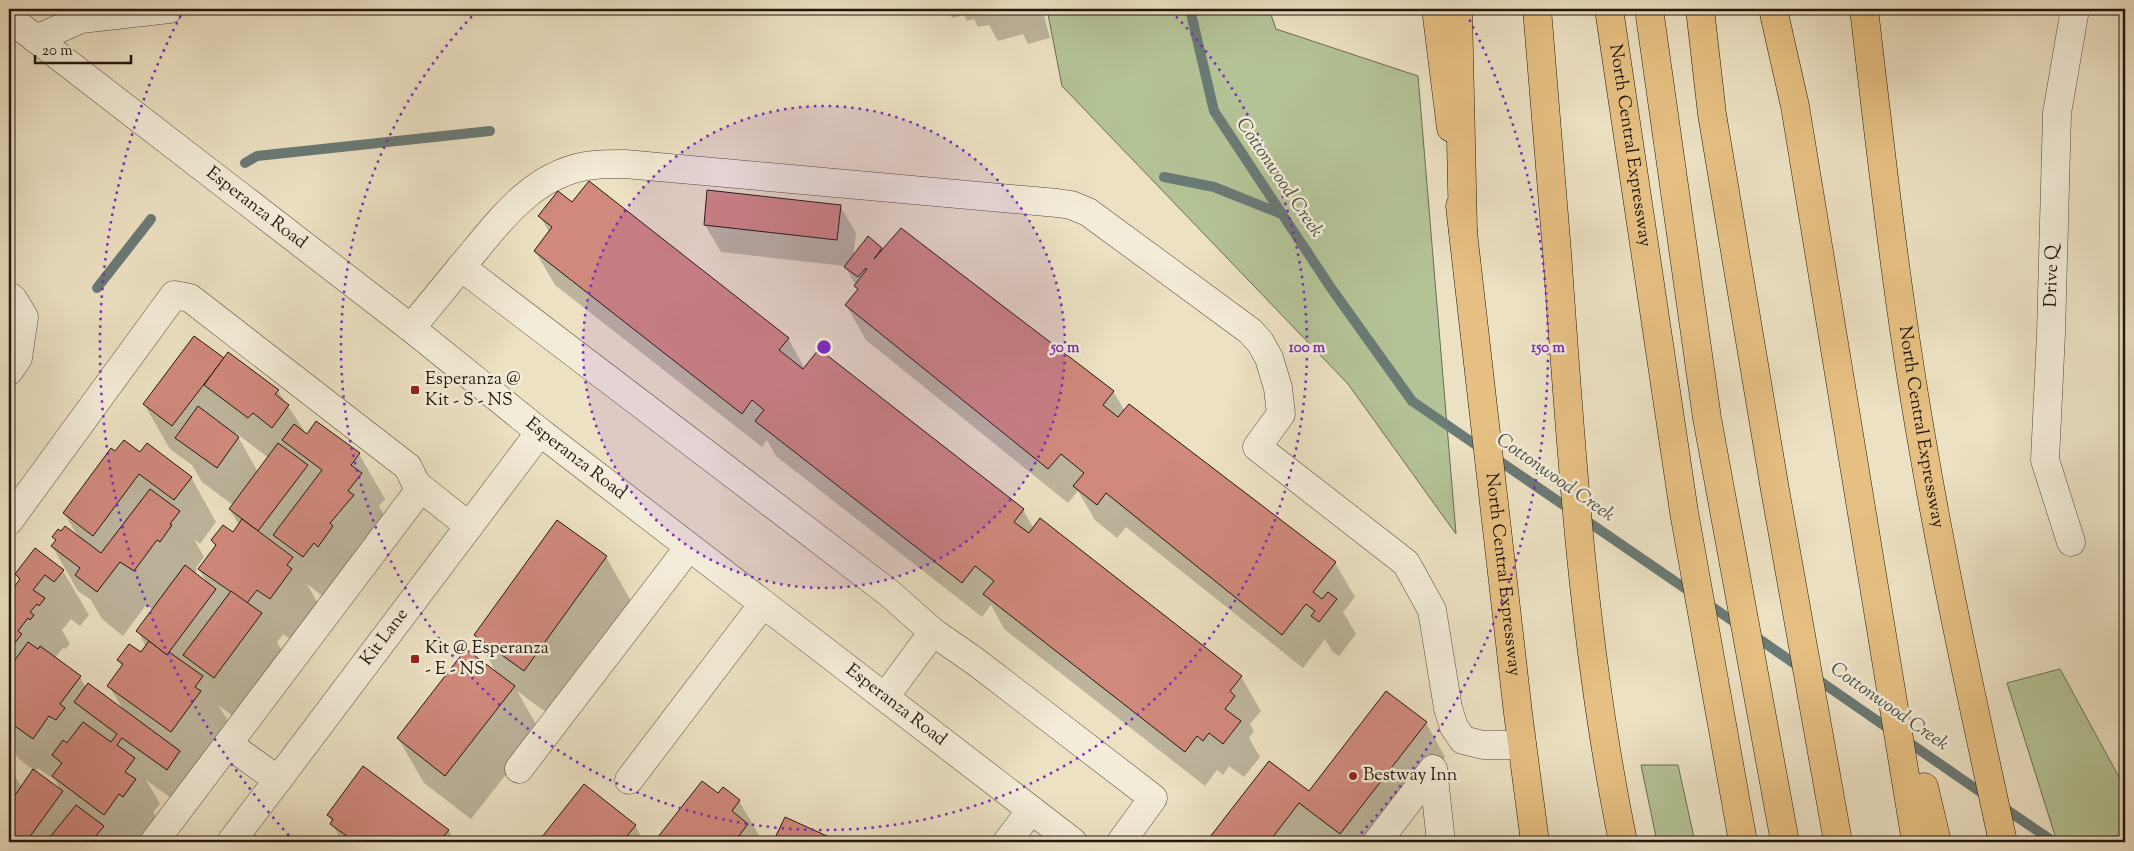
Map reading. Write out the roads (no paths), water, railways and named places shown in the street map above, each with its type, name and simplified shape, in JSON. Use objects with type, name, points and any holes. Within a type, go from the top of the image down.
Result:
[{"type":"main road","name":"North Central Expressway","points":[[1436,9],[1518,712],[1535,842]]},
{"type":"main road","points":[[1458,9],[1463,230]]},
{"type":"main road","points":[[1537,9],[1557,252],[1562,345],[1580,550],[1602,716],[1623,842]]},
{"type":"main road","name":"North Central Expressway","points":[[1609,9],[1684,512],[1743,842]]},
{"type":"main road","points":[[1648,9],[1707,418],[1785,842]]},
{"type":"main road","points":[[1700,9],[1712,114],[1775,490],[1838,842]]},
{"type":"main road","points":[[1773,9],[1795,106],[1916,842]]},
{"type":"main road","name":"North Central Expressway","points":[[1864,9],[1888,217],[1922,440],[1953,613],[2003,842]]},
{"type":"main road","points":[[1870,557],[1936,842]]},
{"type":"street","points":[[36,39],[81,19],[169,9]]},
{"type":"street","name":"Drive Q","points":[[2071,542],[2045,460],[2052,333],[2057,113],[2075,9]]},
{"type":"street","name":"Esperanza Road","points":[[9,18],[411,328],[540,432],[1073,842]]},
{"type":"street","points":[[411,328],[517,203],[532,188],[551,176],[572,169],[594,165],[626,164],[1072,205],[1104,222],[1250,331],[1260,342],[1269,358],[1278,388],[1281,414],[1257,447],[1406,563],[1432,610],[1448,708],[1454,727],[1464,740],[1483,745],[1522,745]]},
{"type":"street","points":[[461,268],[889,593],[933,632],[976,662],[1153,798],[1121,842]]},
{"type":"street","points":[[9,521],[174,295],[190,298],[408,467],[416,484],[469,526]]},
{"type":"street","points":[[9,296],[13,299],[24,317],[18,358],[9,371]]},
{"type":"street","name":"Kit Lane","points":[[231,842],[540,432]]},
{"type":"street","points":[[166,838],[228,744],[421,488]]},
{"type":"street","points":[[519,769],[689,547]]},
{"type":"street","points":[[628,780],[763,604]]},
{"type":"street","points":[[885,698],[933,632]]},
{"type":"street","points":[[228,744],[278,780]]},
{"type":"street","points":[[1377,842],[1433,769],[1441,842]]},
{"type":"street","points":[[1007,842],[1031,810]]},
{"type":"waterway","name":"Cottonwood Creek","points":[[1190,9],[1214,111],[1331,288],[1412,401],[1740,626]]},
{"type":"waterway","points":[[245,163],[257,156],[490,131]]},
{"type":"waterway","points":[[1164,177],[1214,187],[1282,214]]},
{"type":"waterway","points":[[97,288],[151,219]]},
{"type":"waterway","name":"Cottonwood Creek","points":[[1752,634],[1802,669]]},
{"type":"waterway","name":"Cottonwood Creek","points":[[1814,677],[1892,731]]},
{"type":"waterway","name":"Cottonwood Creek","points":[[1904,739],[1989,798]]},
{"type":"waterway","name":"Cottonwood Creek","points":[[2001,806],[2054,842]]},
{"type":"place","name":"Esperanza @ Kit - S - NS","points":[[415,390]]},
{"type":"place","name":"Kit @ Esperanza - E - NS","points":[[415,659]]},
{"type":"place","name":"Bestway Inn","points":[[1353,776]]}]
